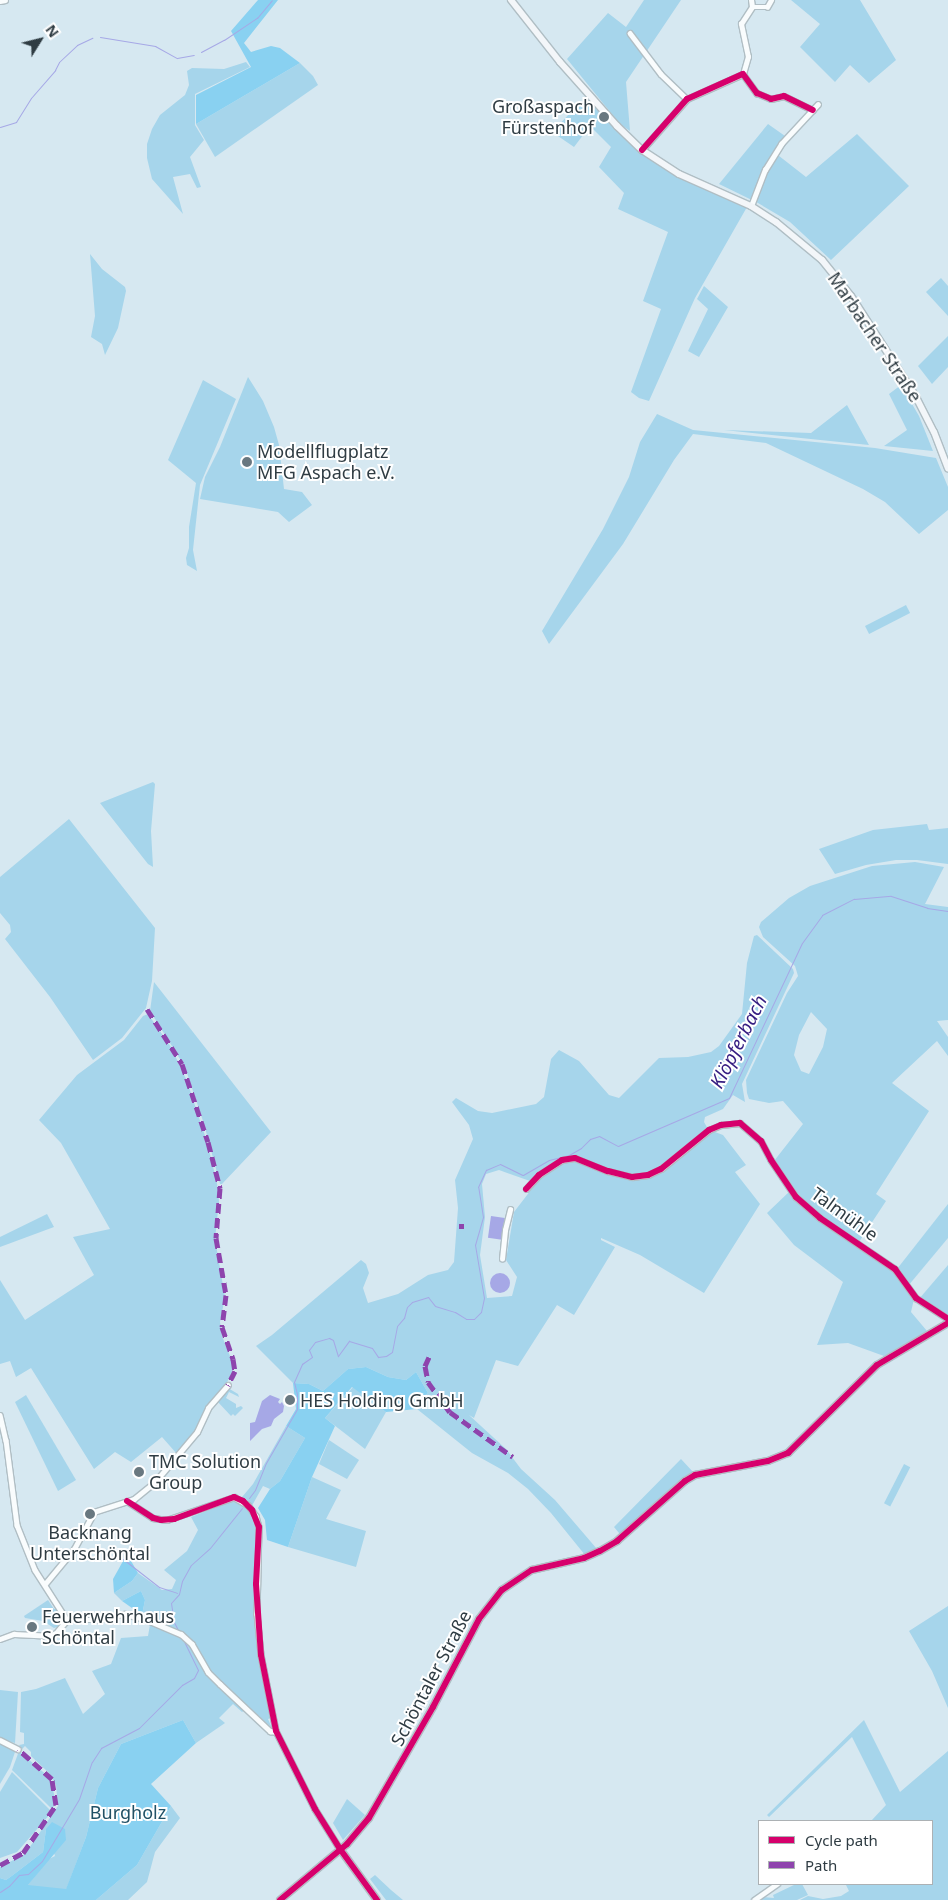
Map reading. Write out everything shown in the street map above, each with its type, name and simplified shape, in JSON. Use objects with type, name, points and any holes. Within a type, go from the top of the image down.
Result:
[{"type":"street","points":[[0,1],[5,0]]},
{"type":"street","name":"Marbacher Straße","points":[[511,0],[560,62],[642,150],[680,174],[751,206],[799,239],[822,260],[842,283],[916,397],[947,460],[948,468]]},
{"type":"street","points":[[642,150],[687,99],[743,74],[748,57],[741,24],[752,7],[751,0]]},
{"type":"street","points":[[752,7],[767,7],[771,0]]},
{"type":"street","points":[[630,33],[661,74],[687,99]]},
{"type":"street","points":[[743,74],[757,93],[771,99],[784,96],[813,110]]},
{"type":"street","points":[[751,206],[765,170],[782,144],[818,104]]},
{"type":"street","name":"Talmühle","points":[[526,1188],[539,1175],[562,1160],[575,1158],[608,1171],[632,1177],[648,1175],[668,1164],[709,1130],[721,1125],[740,1123],[761,1141],[771,1160],[796,1197],[820,1218],[895,1269],[916,1298],[948,1321]]},
{"type":"street","points":[[502,1259],[505,1230],[510,1210]]},
{"type":"street","name":"Schöntaler Straße","points":[[280,1900],[340,1850],[369,1818],[433,1708],[479,1619],[502,1590],[532,1570],[584,1558],[617,1541],[685,1481],[695,1475],[768,1461],[788,1453],[798,1445],[863,1376],[877,1365],[948,1321]]},
{"type":"street","points":[[45,1584],[74,1549],[94,1512],[127,1502],[145,1492],[197,1432],[208,1408],[228,1385]]},
{"type":"street","points":[[0,1415],[6,1440],[17,1525],[27,1554],[67,1620]]},
{"type":"street","points":[[127,1502],[153,1518],[161,1520],[174,1519],[234,1497],[252,1510],[259,1527],[256,1584],[261,1654],[276,1732],[315,1809],[340,1850],[377,1900]]},
{"type":"street","points":[[0,1639],[14,1634],[49,1636],[56,1633],[67,1620],[95,1620],[124,1614],[145,1619],[182,1634],[192,1644],[208,1672],[270,1731],[276,1732]]},
{"type":"street","points":[[0,1740],[18,1748]]},
{"type":"street","points":[[754,1900],[776,1885]]},
{"type":"shaded area","points":[[644,0],[681,0],[626,82],[630,131],[620,124],[567,59],[608,13],[626,27]]},
{"type":"shaded area","points":[[791,0],[860,0],[896,60],[869,83],[850,65],[835,82],[800,47],[820,24]]},
{"type":"shaded area","points":[[246,62],[250,67],[195,94],[195,125],[204,140],[190,157],[201,187],[197,188],[190,174],[173,177],[183,214],[152,179],[147,158],[147,144],[152,129],[160,115],[185,95],[189,85],[187,71],[192,68],[224,69]]},
{"type":"shaded area","points":[[300,63],[313,76],[318,85],[215,157],[196,124]]},
{"type":"shaded area","points":[[589,100],[605,120],[643,153],[747,207],[695,298],[649,401],[639,398],[631,392],[661,309],[643,301],[668,232],[618,209],[624,193],[599,167],[611,147],[590,126],[574,147],[552,132],[573,110]]},
{"type":"shaded area","points":[[768,124],[785,136],[774,152],[806,177],[857,134],[909,186],[831,260],[790,222],[758,203],[719,184]]},
{"type":"shaded area","points":[[90,254],[102,269],[125,287],[126,291],[118,328],[105,355],[102,344],[91,337],[95,316]]},
{"type":"shaded area","points":[[941,278],[948,286],[948,316],[926,292]]},
{"type":"shaded area","points":[[704,286],[728,307],[699,357],[688,351],[708,309],[697,299]]},
{"type":"shaded area","points":[[948,336],[948,367],[932,384],[918,366]]},
{"type":"shaded area","name":"Modellflugplatz MFG Aspach e.V.","points":[[248,377],[263,401],[274,427],[279,445],[284,489],[302,492],[312,505],[289,522],[278,512],[200,499],[205,477],[220,447]]},
{"type":"shaded area","points":[[203,380],[236,399],[200,485],[193,550],[197,571],[187,565],[186,558],[189,548],[189,527],[196,483],[168,460]]},
{"type":"shaded area","points":[[901,385],[919,416],[933,451],[884,446],[907,430],[889,394]]},
{"type":"shaded area","points":[[847,405],[869,445],[724,430],[811,433]]},
{"type":"shaded area","points":[[657,414],[693,430],[875,448],[936,458],[948,487],[948,510],[919,534],[885,502],[863,489],[766,443],[693,434],[674,460],[623,544],[549,644],[542,631],[603,529],[629,477],[640,442]]},
{"type":"shaded area","points":[[906,605],[910,613],[869,634],[865,626]]},
{"type":"shaded area","points":[[153,782],[155,784],[151,831],[153,867],[148,864],[100,803]]},
{"type":"shaded area","points":[[69,819],[155,928],[152,981],[146,1008],[122,1038],[93,1060],[50,997],[5,939],[11,932],[10,925],[0,913],[0,877]]},
{"type":"shaded area","points":[[927,824],[929,830],[948,828],[948,864],[917,860],[896,860],[866,865],[835,874],[819,849],[873,830]]},
{"type":"shaded area","points":[[915,862],[944,867],[925,904],[948,907],[948,1020],[937,1021],[948,1037],[948,1056],[937,1041],[892,1083],[929,1111],[876,1194],[886,1201],[859,1242],[821,1216],[798,1196],[774,1161],[803,1124],[783,1101],[769,1103],[749,1099],[746,1080],[787,993],[798,976],[795,966],[763,937],[759,927],[761,922],[789,898],[810,886],[872,866]],"holes":[[[811,1012],[827,1029],[823,1047],[809,1074],[801,1071],[794,1055],[799,1035]]]},
{"type":"shaded area","points":[[757,935],[793,969],[794,973],[742,1084],[745,1102],[733,1095],[723,1109],[705,1117],[704,1122],[708,1129],[674,1158],[647,1173],[632,1176],[576,1158],[575,1155],[562,1158],[530,1181],[499,1170],[486,1174],[482,1184],[485,1217],[480,1255],[487,1298],[512,1296],[517,1277],[506,1260],[514,1212],[534,1186],[532,1183],[562,1162],[574,1159],[606,1173],[632,1179],[648,1177],[664,1169],[709,1131],[715,1132],[723,1135],[746,1165],[735,1172],[760,1204],[704,1293],[640,1255],[601,1238],[601,1240],[615,1247],[574,1315],[557,1305],[518,1366],[496,1360],[474,1418],[469,1415],[506,1449],[521,1469],[555,1500],[597,1549],[585,1555],[551,1513],[528,1489],[508,1473],[472,1453],[417,1409],[413,1404],[428,1393],[416,1372],[406,1380],[388,1377],[366,1367],[348,1369],[323,1391],[309,1384],[293,1383],[256,1346],[272,1335],[361,1260],[366,1264],[369,1273],[363,1288],[368,1303],[398,1294],[428,1275],[448,1270],[454,1262],[458,1208],[455,1180],[473,1139],[469,1125],[452,1102],[456,1098],[478,1111],[492,1113],[536,1104],[544,1097],[551,1059],[559,1050],[579,1061],[609,1095],[619,1098],[659,1058],[688,1057],[711,1052],[719,1046],[742,1014],[747,963],[754,936]]},
{"type":"shaded area","points":[[154,982],[271,1132],[222,1184],[220,1184],[204,1124],[185,1067],[150,1011]]},
{"type":"shaded area","points":[[148,1014],[171,1047],[187,1081],[207,1142],[217,1183],[219,1201],[215,1239],[225,1297],[220,1322],[222,1336],[232,1361],[232,1373],[225,1386],[208,1406],[196,1431],[177,1454],[162,1437],[131,1462],[115,1452],[94,1469],[31,1368],[16,1377],[10,1361],[0,1364],[0,1280],[25,1320],[94,1275],[73,1237],[110,1229],[61,1143],[39,1120],[77,1075],[124,1040],[143,1016]]},
{"type":"shaded area","points":[[790,1191],[800,1203],[892,1269],[914,1299],[911,1312],[927,1331],[926,1334],[884,1356],[848,1343],[817,1345],[843,1282],[794,1245],[767,1213]]},
{"type":"shaded area","points":[[948,1204],[948,1238],[908,1286],[897,1269]]},
{"type":"shaded area","points":[[47,1214],[54,1227],[0,1247],[0,1237]]},
{"type":"shaded area","points":[[491,1216],[505,1218],[502,1240],[488,1238]]},
{"type":"shaded area","points":[[948,1265],[948,1316],[919,1299]]},
{"type":"shaded area","points":[[500,1273],[507,1276],[510,1283],[507,1290],[500,1293],[493,1290],[490,1283],[493,1276]]},
{"type":"shaded area","points":[[353,1387],[386,1412],[365,1449],[325,1418]]},
{"type":"shaded area","points":[[228,1388],[238,1394],[239,1397],[229,1392],[226,1398],[236,1404],[236,1408],[241,1406],[243,1408],[235,1416],[233,1414],[231,1416],[217,1401]]},
{"type":"shaded area","points":[[26,1395],[76,1480],[58,1491],[15,1402]]},
{"type":"shaded area","points":[[270,1395],[280,1399],[278,1402],[280,1404],[282,1402],[284,1406],[283,1412],[274,1419],[271,1426],[262,1429],[250,1441],[250,1423],[255,1422],[262,1401]]},
{"type":"shaded area","points":[[286,1426],[305,1438],[280,1481],[270,1489],[263,1486],[249,1511],[256,1527],[255,1614],[259,1655],[271,1718],[268,1719],[272,1728],[249,1707],[242,1712],[233,1704],[219,1718],[225,1723],[196,1743],[183,1720],[121,1744],[98,1788],[86,1837],[66,1890],[27,1886],[49,1859],[55,1856],[46,1829],[43,1852],[6,1880],[0,1878],[0,1867],[25,1854],[58,1806],[56,1785],[49,1773],[31,1756],[31,1752],[25,1746],[22,1749],[19,1745],[24,1744],[24,1733],[20,1732],[21,1692],[36,1689],[65,1678],[83,1714],[105,1694],[92,1671],[111,1664],[121,1638],[148,1636],[151,1619],[142,1615],[145,1600],[141,1591],[122,1601],[114,1593],[132,1581],[138,1573],[162,1590],[172,1589],[176,1580],[164,1570],[187,1551],[198,1530],[191,1517],[242,1497],[253,1484]]},
{"type":"shaded area","points":[[329,1440],[359,1460],[347,1479],[319,1464]]},
{"type":"shaded area","points":[[681,1459],[694,1473],[682,1480],[619,1533],[614,1527]]},
{"type":"shaded area","points":[[904,1464],[910,1467],[890,1506],[884,1503]]},
{"type":"shaded area","points":[[312,1477],[341,1490],[326,1519],[366,1531],[356,1567],[288,1547]]},
{"type":"shaded area","points":[[48,1600],[54,1609],[57,1608],[62,1615],[62,1622],[57,1627],[54,1628],[43,1621],[25,1618],[24,1616]]},
{"type":"shaded area","points":[[948,1606],[948,1708],[932,1671],[909,1631]]},
{"type":"shaded area","points":[[0,1690],[18,1692],[15,1743],[0,1739]]},
{"type":"shaded area","points":[[864,1720],[900,1792],[948,1751],[948,1900],[800,1900],[808,1896],[823,1899],[841,1896],[849,1891],[846,1885],[933,1885],[933,1820],[872,1820],[886,1805],[852,1737],[769,1817],[767,1815]]},
{"type":"shaded area","points":[[0,1742],[16,1749],[10,1767],[0,1784]]},
{"type":"shaded area","points":[[19,1751],[50,1778],[55,1798],[53,1810],[12,1770]]},
{"type":"shaded area","points":[[12,1772],[52,1812],[17,1852],[0,1858],[0,1792]]},
{"type":"shaded area","points":[[347,1799],[365,1815],[343,1840],[333,1823]]},
{"type":"shaded area","points":[[171,1806],[180,1818],[155,1852],[147,1882],[128,1900],[96,1900],[137,1865]]},
{"type":"shaded area","points":[[375,1875],[403,1900],[386,1900],[370,1879]]},
{"type":"shaded area","points":[[794,1885],[803,1885],[808,1895],[797,1900],[757,1900],[763,1897],[774,1898],[773,1895]]},
{"type":"green space","points":[[258,0],[278,0],[244,43],[251,52],[271,46],[280,48],[300,63],[196,124],[196,95],[251,67],[231,31]]},
{"type":"green space","points":[[366,1367],[388,1377],[406,1380],[416,1372],[428,1393],[414,1404],[417,1409],[386,1412],[352,1387],[325,1418],[335,1426],[312,1477],[288,1547],[267,1540],[265,1520],[258,1508],[270,1489],[280,1481],[305,1438],[286,1426],[296,1409],[293,1383],[309,1384],[323,1391],[348,1369]]},
{"type":"green space","points":[[127,1554],[138,1573],[132,1581],[114,1593],[113,1579]]},
{"type":"green space","points":[[141,1591],[145,1600],[142,1615],[122,1601]]},
{"type":"green space","name":"Burgholz","points":[[183,1720],[196,1743],[151,1784],[171,1806],[137,1865],[96,1900],[0,1900],[0,1878],[6,1880],[43,1852],[46,1829],[52,1822],[65,1829],[66,1840],[28,1885],[66,1889],[86,1837],[98,1788],[121,1744]]},
{"type":"waterway","points":[[201,52],[224,40],[257,18],[272,0]]},
{"type":"waterway","points":[[100,37],[155,46],[177,58],[194,55]]},
{"type":"waterway","points":[[0,127],[16,122],[31,98],[55,70],[59,62],[77,45],[92,38]]},
{"type":"waterway","name":"Klöpferbach","points":[[249,1498],[255,1490],[266,1463],[297,1409],[297,1394],[294,1382],[302,1364],[312,1357],[309,1350],[315,1342],[329,1338],[333,1340],[338,1356],[349,1341],[372,1348],[378,1357],[386,1356],[392,1352],[397,1326],[404,1318],[407,1307],[412,1302],[428,1297],[435,1306],[455,1312],[466,1319],[474,1319],[481,1312],[484,1298],[475,1245],[483,1217],[478,1187],[486,1170],[500,1164],[523,1175],[549,1160],[569,1155],[581,1148],[590,1139],[599,1136],[618,1146],[729,1098],[802,943],[822,915],[854,899],[891,896],[927,908],[948,911]]},
{"type":"waterway","name":"Klöpferbach","points":[[179,1632],[174,1622],[171,1603],[179,1594],[182,1581],[191,1565],[210,1548],[242,1508]]},
{"type":"waterway","points":[[111,1550],[121,1558]]},
{"type":"waterway","points":[[123,1559],[159,1587],[177,1593]]},
{"type":"waterway","name":"Klöpferbach","points":[[0,1892],[9,1886],[19,1875],[28,1874],[42,1861],[79,1799],[92,1762],[101,1748],[139,1728],[182,1685],[194,1678],[198,1670],[182,1637]]},
{"type":"marked path","points":[[147,1009],[182,1064],[208,1142],[220,1188],[216,1238],[226,1295],[222,1327],[235,1371],[228,1385]]},
{"type":"marked path","points":[[459,1226],[464,1226]]},
{"type":"marked path","points":[[429,1357],[425,1366],[428,1382],[450,1412],[513,1457]]},
{"type":"marked path","points":[[0,1865],[23,1853],[56,1805],[52,1779],[18,1749]]},
{"type":"cycle path","points":[[642,150],[687,99],[743,74],[757,93],[771,99],[784,96],[813,110]]},
{"type":"cycle path","points":[[526,1189],[539,1175],[562,1160],[575,1158],[608,1171],[632,1177],[648,1175],[661,1169],[709,1130],[721,1125],[740,1123],[761,1141],[771,1160],[796,1197],[820,1218],[895,1269],[916,1298],[948,1319]]},
{"type":"cycle path","points":[[280,1900],[347,1844],[369,1818],[433,1707],[479,1619],[502,1590],[532,1570],[584,1558],[617,1541],[685,1481],[695,1475],[768,1461],[788,1453],[877,1365],[948,1323]]},
{"type":"cycle path","points":[[127,1501],[153,1518],[161,1520],[174,1519],[234,1497],[243,1501],[252,1510],[259,1527],[256,1584],[261,1655],[276,1731],[315,1809],[340,1849],[377,1900]]},
{"type":"place","name":"Großaspach Fürstenhof","points":[[604,117]]},
{"type":"place","name":"Modellflugplatz MFG Aspach e.V.","points":[[247,462]]},
{"type":"place","name":"HES Holding GmbH","points":[[290,1400]]},
{"type":"place","name":"TMC Solution Group","points":[[139,1472]]},
{"type":"place","name":"Backnang Unterschöntal","points":[[90,1514]]},
{"type":"place","name":"Feuerwehrhaus Schöntal","points":[[32,1627]]}]
